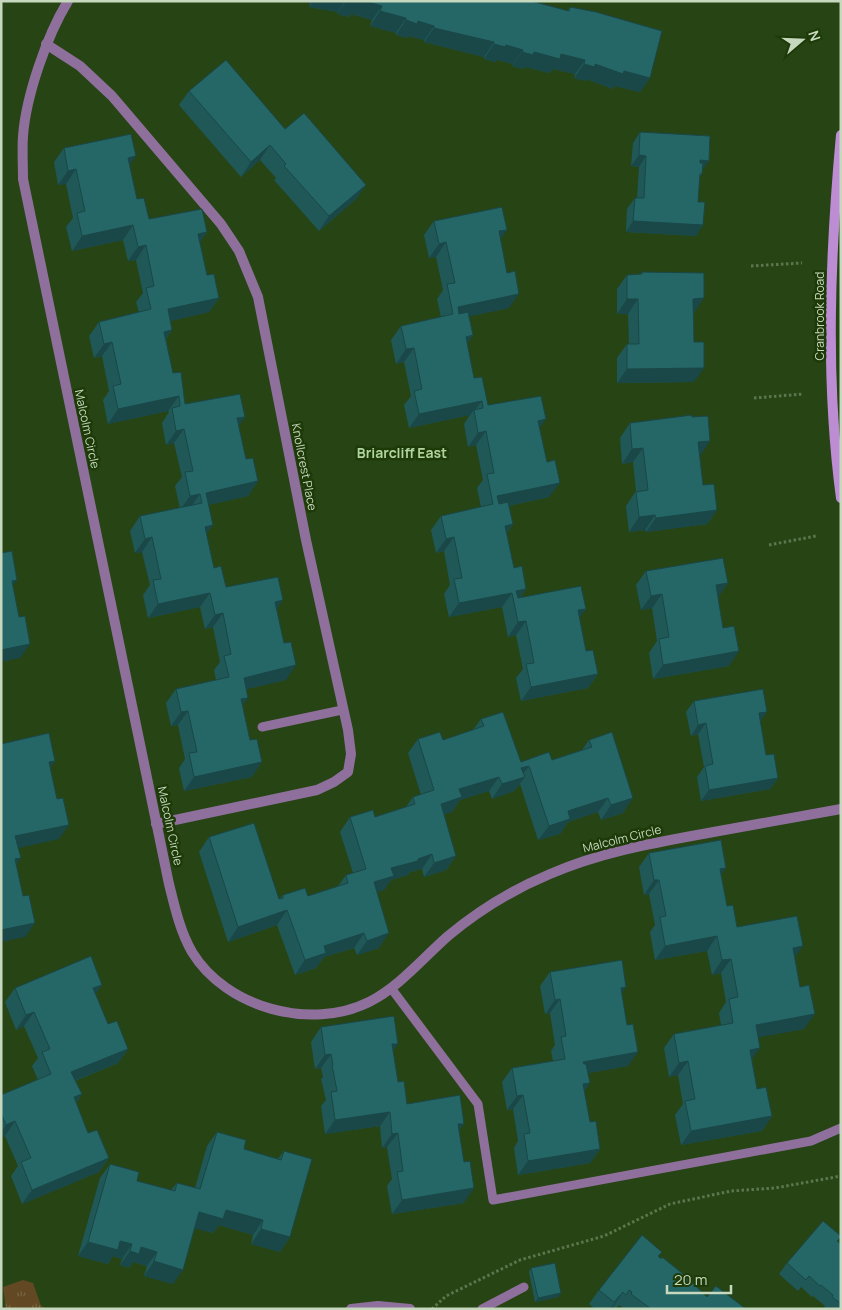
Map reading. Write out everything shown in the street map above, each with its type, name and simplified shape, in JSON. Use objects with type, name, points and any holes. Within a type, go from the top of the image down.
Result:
[{"type":"street","name":"Malcolm Circle","points":[[68,1],[57,19],[46,44],[23,135],[23,178],[156,824],[181,929],[193,953],[210,974],[227,988],[252,1003],[279,1011],[306,1015],[340,1011],[368,1002],[391,988],[450,934],[500,899],[591,857],[646,844],[841,809]]},
{"type":"street","name":"Knollcrest Place","points":[[46,44],[80,66],[112,96],[221,224],[239,251],[258,298],[351,754],[348,772],[318,790],[156,824]]},
{"type":"street","name":"Cranbrook Road","points":[[841,134],[831,308],[841,498]]},
{"type":"street","points":[[350,1309],[378,1306],[410,1309]]},
{"type":"lane","points":[[262,727],[342,710]]},
{"type":"lane","points":[[391,988],[478,1104],[493,1200],[811,1141],[841,1128]]},
{"type":"lane","points":[[482,1309],[524,1287]]},
{"type":"path","points":[[752,266],[802,263]]},
{"type":"path","points":[[754,398],[803,394]]},
{"type":"path","points":[[769,545],[816,536]]},
{"type":"path","points":[[432,1309],[446,1296],[520,1260],[604,1236],[670,1204],[731,1191],[774,1188],[841,1176]]},
{"type":"green space","points":[[23,1280],[33,1283],[41,1306],[46,1309],[6,1309],[3,1287]]},
{"type":"building","points":[[365,1],[531,1],[569,11],[570,7],[596,12],[662,31],[650,78],[624,71],[623,74],[595,64],[595,67],[584,64],[585,60],[561,54],[560,59],[534,52],[533,55],[506,45],[505,47],[494,44],[494,42],[434,28],[434,26],[418,21],[417,24],[406,20],[406,18],[380,11],[382,6]]},
{"type":"building","points":[[226,60],[285,129],[304,113],[366,185],[329,216],[284,166],[286,164],[270,145],[251,162],[189,91]]},
{"type":"building","points":[[640,132],[710,136],[709,161],[700,160],[700,163],[703,163],[702,174],[700,174],[698,202],[705,202],[703,225],[633,221],[635,198],[644,198],[646,156],[639,155]]},
{"type":"building","points":[[131,134],[136,156],[128,158],[137,199],[144,198],[149,219],[202,209],[207,232],[198,234],[207,275],[214,274],[219,298],[168,309],[172,330],[164,332],[173,373],[181,372],[185,404],[240,394],[245,417],[237,418],[246,459],[253,458],[258,481],[206,493],[213,525],[205,527],[214,568],[221,566],[226,587],[278,577],[283,600],[275,602],[284,643],[291,642],[296,665],[244,678],[248,698],[241,699],[250,740],[257,739],[262,762],[194,777],[189,753],[197,752],[188,711],[181,712],[176,689],[229,677],[224,656],[231,654],[223,613],[215,615],[210,593],[158,604],[153,580],[161,579],[152,537],[145,539],[140,516],[202,503],[200,494],[190,496],[185,472],[193,471],[184,429],[176,431],[172,408],[180,406],[179,396],[118,409],[113,386],[121,384],[112,342],[104,344],[99,322],[151,309],[146,288],[154,286],[146,245],[138,247],[133,225],[82,236],[77,213],[85,211],[76,169],[68,171],[64,148]]},
{"type":"building","points":[[502,207],[507,230],[499,231],[507,273],[515,271],[519,294],[458,307],[459,314],[468,312],[473,335],[466,337],[474,378],[482,377],[488,405],[541,396],[546,419],[538,421],[547,462],[555,460],[560,483],[497,496],[499,504],[508,502],[513,524],[505,526],[514,568],[522,566],[526,589],[516,591],[518,598],[581,586],[586,609],[578,610],[586,651],[593,650],[598,674],[531,687],[526,664],[534,663],[526,621],[518,622],[512,593],[459,603],[454,579],[462,578],[454,537],[446,539],[441,516],[493,504],[487,474],[494,473],[486,431],[478,433],[474,410],[483,408],[482,401],[419,414],[414,391],[422,389],[414,348],[406,349],[401,326],[453,314],[447,284],[455,283],[446,242],[439,244],[434,221]]},
{"type":"building","points":[[642,272],[704,273],[704,298],[693,299],[694,342],[704,342],[704,368],[627,369],[627,344],[639,344],[638,299],[627,299],[627,275],[642,274]]},
{"type":"building","points":[[692,415],[692,417],[708,416],[710,441],[698,442],[703,485],[714,484],[717,510],[656,518],[655,515],[639,517],[636,492],[648,490],[643,448],[632,449],[630,423]]},
{"type":"building","points":[[12,551],[17,580],[12,581],[19,617],[25,616],[30,644],[1,650],[1,553]]},
{"type":"building","points":[[723,558],[728,583],[716,585],[723,628],[734,626],[739,651],[663,665],[659,639],[669,637],[662,594],[651,596],[646,571]]},
{"type":"building","points":[[763,689],[767,712],[759,713],[766,755],[774,754],[778,778],[709,790],[705,766],[713,764],[706,723],[698,725],[694,701]]},
{"type":"building","points":[[503,712],[521,762],[549,752],[552,760],[592,747],[589,740],[612,732],[633,798],[611,805],[608,798],[568,811],[570,819],[549,826],[529,766],[521,768],[525,777],[502,784],[499,777],[459,789],[462,797],[441,804],[456,856],[434,863],[432,854],[418,859],[418,861],[391,868],[394,876],[374,882],[389,933],[367,941],[364,933],[324,946],[326,953],[305,960],[287,910],[238,927],[209,837],[254,823],[279,899],[283,898],[283,895],[305,888],[308,896],[348,883],[346,875],[366,869],[350,817],[373,810],[375,817],[415,804],[413,797],[434,790],[418,739],[440,732],[443,740],[484,726],[481,719]]},
{"type":"building","points":[[49,733],[55,761],[49,762],[57,799],[63,798],[69,825],[15,836],[21,858],[15,859],[23,896],[29,895],[35,923],[1,930],[1,744]]},
{"type":"building","points":[[721,840],[726,868],[720,869],[727,906],[733,905],[737,927],[797,916],[803,946],[793,948],[800,987],[809,985],[815,1014],[756,1025],[760,1048],[750,1050],[757,1089],[766,1087],[772,1116],[691,1131],[685,1101],[695,1099],[688,1061],[679,1063],[674,1034],[733,1023],[729,999],[738,997],[731,959],[722,960],[717,936],[665,946],[660,917],[666,916],[659,880],[654,880],[649,853]]},
{"type":"building","points":[[91,956],[102,985],[93,988],[108,1024],[117,1021],[128,1049],[71,1072],[82,1094],[74,1097],[88,1133],[97,1130],[109,1158],[32,1190],[21,1162],[31,1158],[15,1121],[6,1125],[1,1113],[1,1095],[51,1074],[42,1052],[50,1049],[34,1012],[26,1015],[15,988]]},
{"type":"building","points":[[622,960],[626,987],[621,988],[627,1025],[633,1024],[638,1052],[583,1062],[586,1064],[590,1083],[583,1084],[590,1122],[596,1121],[600,1149],[528,1161],[524,1134],[530,1133],[523,1095],[517,1096],[512,1068],[565,1059],[561,1037],[566,1036],[560,999],[555,1000],[550,972]]},
{"type":"building","points":[[394,1016],[398,1044],[392,1044],[398,1082],[404,1081],[407,1104],[460,1095],[464,1124],[458,1124],[464,1162],[470,1161],[474,1188],[402,1200],[397,1172],[403,1171],[398,1133],[392,1134],[390,1112],[335,1120],[331,1092],[337,1091],[331,1054],[325,1055],[321,1027]]},
{"type":"building","points":[[217,1132],[246,1140],[244,1149],[281,1160],[284,1151],[312,1159],[290,1237],[261,1229],[263,1220],[226,1210],[223,1219],[199,1212],[183,1270],[154,1261],[157,1252],[141,1247],[139,1254],[130,1251],[132,1244],[120,1241],[118,1250],[88,1242],[110,1164],[139,1172],[137,1181],[175,1191],[177,1183],[200,1189]]},
{"type":"building","points":[[823,1221],[841,1236],[837,1241],[841,1244],[841,1304],[821,1285],[809,1276],[806,1280],[787,1263]]},
{"type":"building","points":[[642,1235],[662,1252],[658,1256],[661,1259],[662,1257],[682,1273],[707,1297],[716,1286],[746,1309],[651,1309],[631,1294],[632,1292],[629,1290],[626,1295],[623,1292],[614,1302],[599,1290]]},
{"type":"building","points":[[555,1263],[561,1293],[538,1298],[531,1268]]},
{"type":"district","name":"Briarcliff East","points":[[402,453]]}]
